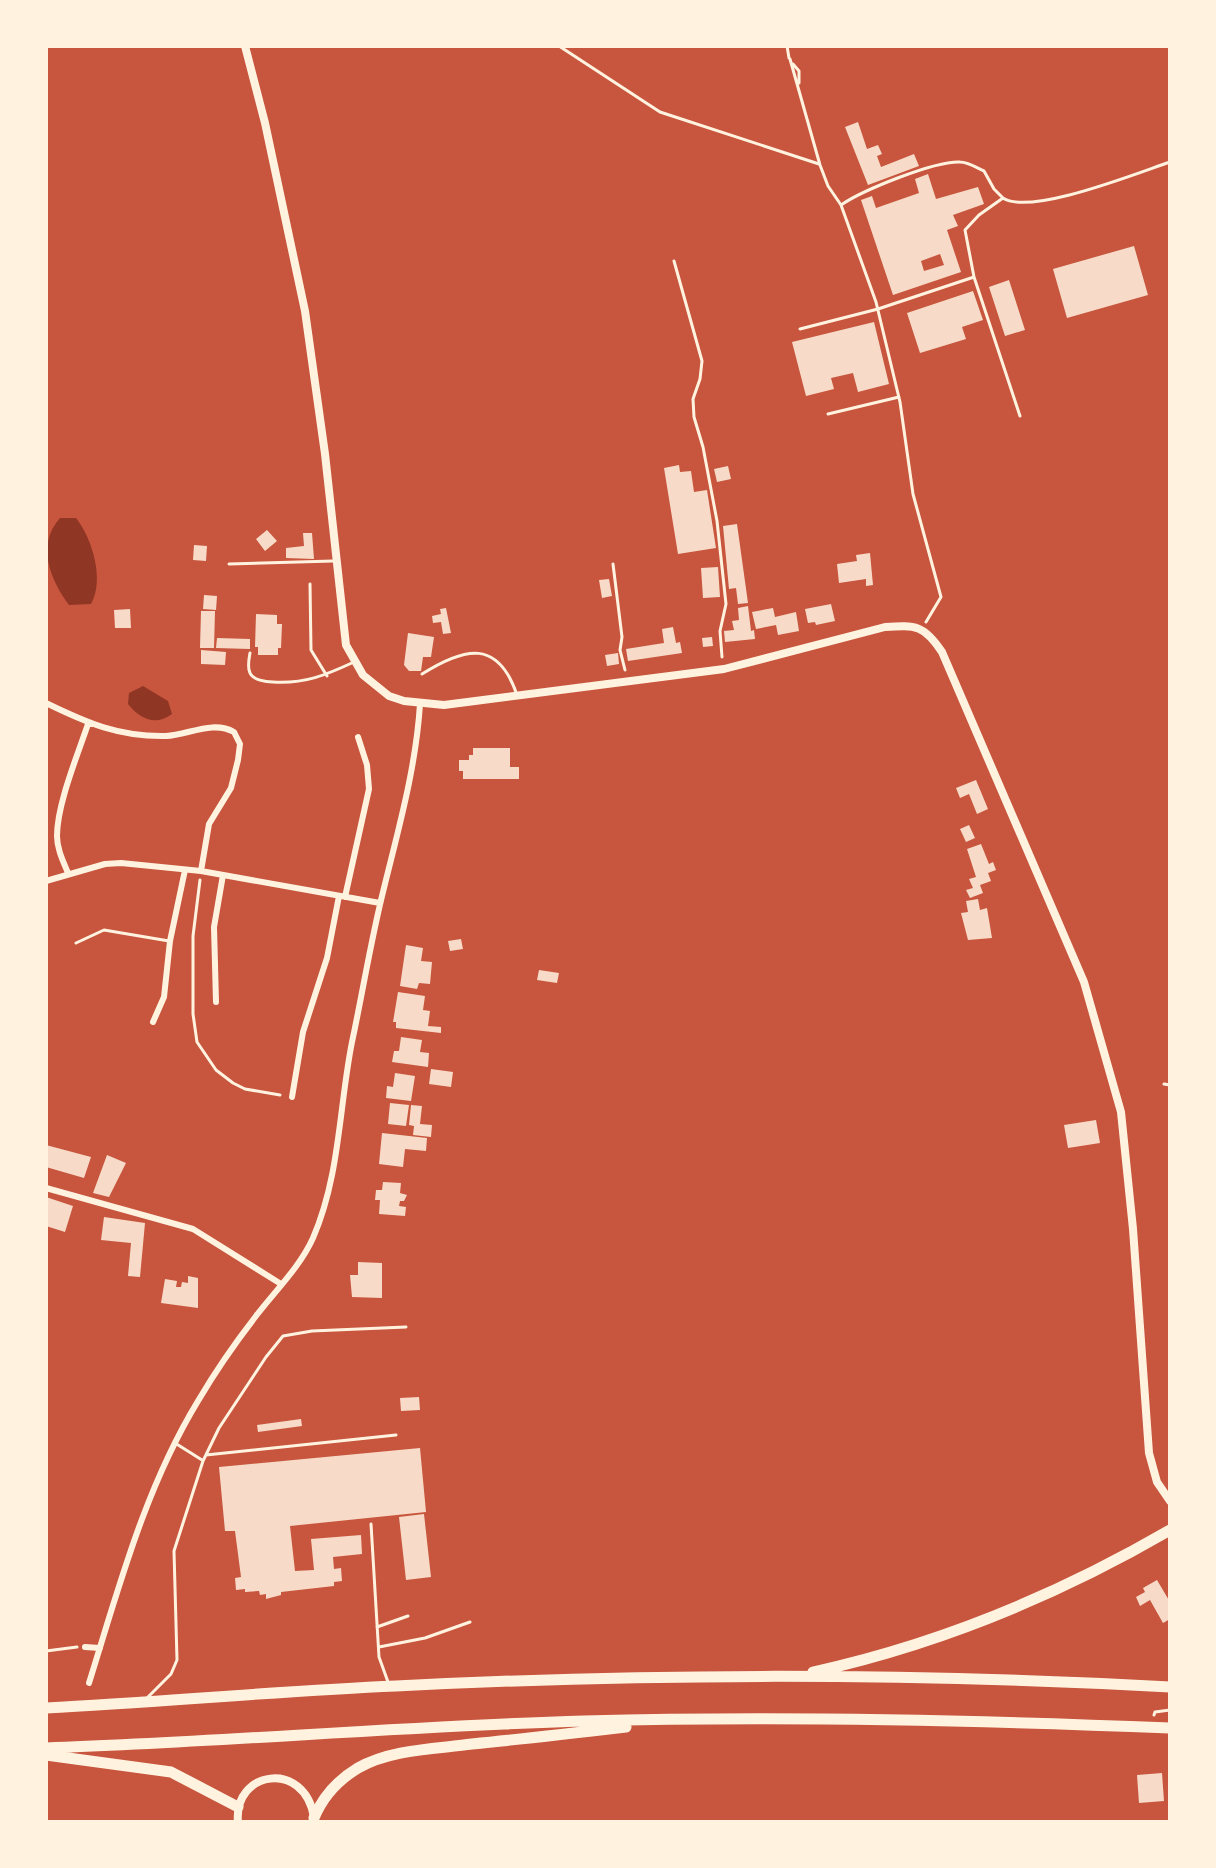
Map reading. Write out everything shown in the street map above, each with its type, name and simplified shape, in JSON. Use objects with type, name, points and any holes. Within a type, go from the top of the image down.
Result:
[{"type":"highway","points":[[793,1676],[874,1658],[965,1629],[1063,1587],[1170,1530]]},
{"type":"highway","points":[[46,1708],[394,1686],[793,1676],[1170,1687]]},
{"type":"highway","points":[[314,1820],[323,1798],[333,1788],[359,1768],[376,1760],[426,1750],[690,1720]]},
{"type":"highway","points":[[46,1748],[582,1721],[927,1720],[1170,1728]]},
{"type":"highway","points":[[46,1755],[171,1772],[238,1807]]},
{"type":"street","points":[[245,46],[265,123],[305,311],[325,454],[346,645],[363,675],[389,696],[420,704],[444,705],[724,669],[885,627],[922,629],[942,652],[1084,982],[1113,1082],[1121,1112],[1133,1229],[1149,1453],[1157,1482],[1170,1501]]},
{"type":"street","points":[[46,703],[88,724],[116,733],[165,736],[224,728],[237,735],[240,744],[231,788],[209,824],[201,871]]},
{"type":"street","points":[[89,1683],[159,1472],[198,1400],[311,1241],[326,1204],[347,1068],[380,903],[415,754],[420,704]]},
{"type":"street","points":[[68,873],[57,835],[88,724]]},
{"type":"street","points":[[292,1097],[303,1032],[327,958],[369,789],[367,765],[358,737]]},
{"type":"street","points":[[46,881],[105,864],[201,871],[380,903]]},
{"type":"street","points":[[153,1022],[164,997],[170,941],[185,870]]},
{"type":"street","points":[[216,1002],[214,927],[223,875]]},
{"type":"street","points":[[46,1188],[193,1229],[281,1284]]},
{"type":"street","points":[[85,1647],[100,1648]]},
{"type":"street","points":[[238,1822],[238,1807],[252,1787],[275,1778],[298,1785],[307,1795],[314,1820]]},
{"type":"lane","points":[[229,564],[336,561]]},
{"type":"lane","points":[[310,584],[311,650],[327,676]]},
{"type":"lane","points":[[250,653],[249,672],[264,681],[292,683],[327,676],[354,662]]},
{"type":"lane","points":[[422,674],[445,660],[482,653],[505,668],[517,695]]},
{"type":"lane","points":[[76,943],[104,930],[170,941]]},
{"type":"lane","points":[[145,1701],[171,1674],[178,1653],[174,1551],[203,1461],[219,1428],[266,1357],[283,1336],[312,1331],[406,1327]]},
{"type":"lane","points":[[206,1455],[396,1435]]},
{"type":"lane","points":[[175,1443],[203,1461]]},
{"type":"lane","points":[[371,1524],[379,1657],[386,1680],[394,1686]]},
{"type":"lane","points":[[377,1627],[408,1616]]},
{"type":"lane","points":[[379,1647],[425,1638],[470,1622]]},
{"type":"path","points":[[559,46],[660,112],[820,165]]},
{"type":"path","points":[[787,46],[790,59],[799,71],[799,87],[820,165],[828,186],[841,205],[878,309],[899,397],[913,494],[941,597],[922,629]]},
{"type":"path","points":[[841,205],[857,194],[884,184],[937,166],[961,162],[984,171],[994,189],[1011,203],[1044,202],[1170,162]]},
{"type":"path","points":[[1003,198],[979,215],[965,230],[974,277],[1020,416]]},
{"type":"path","points":[[674,261],[702,361],[693,399],[694,417],[717,521],[726,604],[720,631],[722,656]]},
{"type":"path","points":[[800,329],[878,309],[974,277]]},
{"type":"path","points":[[828,414],[899,397]]},
{"type":"path","points":[[613,564],[622,637],[620,650],[625,671]]},
{"type":"path","points":[[201,871],[193,936],[193,1014],[197,1042],[205,1058],[233,1083],[245,1089],[292,1097]]},
{"type":"path","points":[[1164,1084],[1170,1085]]},
{"type":"path","points":[[46,1651],[85,1647]]},
{"type":"shaded area","points":[[60,518],[76,518],[87,536],[97,572],[91,604],[69,605],[51,573],[47,551],[53,528]]},
{"type":"shaded area","points":[[143,686],[168,701],[172,714],[154,720],[142,717],[132,709],[128,704],[129,693]]},
{"type":"building","points":[[858,122],[867,149],[878,145],[882,154],[877,156],[881,167],[914,154],[919,166],[868,185],[845,127]]},
{"type":"building","points":[[928,174],[936,199],[978,187],[984,204],[953,215],[958,226],[947,230],[961,272],[893,295],[861,200],[872,196],[876,208],[919,193],[915,179]],"holes":[[[940,254],[944,265],[924,271],[921,261]]]},
{"type":"building","points":[[1134,246],[1148,295],[1067,318],[1053,269]]},
{"type":"building","points":[[1009,280],[1025,330],[1005,336],[989,287]]},
{"type":"building","points":[[973,291],[983,320],[962,327],[966,339],[920,353],[907,313]]},
{"type":"building","points":[[874,322],[889,384],[858,392],[853,373],[831,378],[834,389],[806,396],[792,342]]},
{"type":"building","points":[[679,465],[680,472],[691,471],[694,492],[707,490],[716,548],[678,554],[664,468]]},
{"type":"building","points":[[728,466],[731,479],[717,482],[714,469]]},
{"type":"building","points":[[737,524],[748,603],[738,604],[736,588],[729,589],[723,526]]},
{"type":"building","points":[[267,530],[277,541],[265,551],[256,539]]},
{"type":"building","points":[[303,533],[312,533],[314,559],[286,558],[286,548],[304,546]]},
{"type":"building","points":[[194,545],[207,546],[206,561],[193,560]]},
{"type":"building","points":[[870,553],[873,585],[866,586],[866,579],[839,583],[837,564],[857,561],[856,555]]},
{"type":"building","points":[[718,567],[720,597],[703,598],[701,568]]},
{"type":"building","points":[[609,579],[612,596],[602,598],[599,580]]},
{"type":"building","points":[[204,595],[217,596],[216,610],[203,609]]},
{"type":"building","points":[[831,604],[835,621],[816,625],[815,622],[808,623],[805,609]]},
{"type":"building","points":[[748,606],[755,639],[725,642],[724,631],[734,630],[732,621],[739,620],[738,608]]},
{"type":"building","points":[[446,608],[451,633],[443,634],[441,622],[433,623],[432,616],[441,614],[440,609]]},
{"type":"building","points":[[773,608],[775,617],[796,612],[799,631],[778,635],[776,625],[756,629],[752,612]]},
{"type":"building","points":[[130,609],[131,628],[115,628],[114,610]]},
{"type":"building","points":[[201,611],[215,611],[214,648],[200,648]]},
{"type":"building","points":[[256,614],[277,615],[277,624],[282,624],[278,655],[258,655],[258,647],[255,647]]},
{"type":"building","points":[[673,627],[682,653],[628,661],[626,649],[664,643],[662,629]]},
{"type":"building","points":[[408,633],[434,637],[431,657],[423,657],[421,671],[409,671],[404,665]]},
{"type":"building","points":[[712,637],[713,646],[703,647],[702,638]]},
{"type":"building","points":[[217,638],[250,639],[250,649],[216,648]]},
{"type":"building","points":[[201,650],[226,652],[225,665],[201,664]]},
{"type":"building","points":[[618,653],[619,664],[607,666],[605,655]]},
{"type":"building","points":[[473,748],[510,748],[510,767],[519,767],[519,779],[463,779],[459,760],[469,760]]},
{"type":"building","points":[[976,780],[988,809],[977,814],[969,794],[960,798],[956,788]]},
{"type":"building","points":[[969,825],[975,838],[966,842],[960,829]]},
{"type":"building","points":[[981,844],[989,864],[993,862],[996,870],[988,873],[991,881],[980,885],[983,893],[970,898],[966,890],[973,888],[969,879],[976,877],[967,849]]},
{"type":"building","points":[[978,899],[980,910],[987,908],[992,938],[968,940],[961,913],[968,912],[966,901]]},
{"type":"building","points":[[461,939],[463,949],[450,951],[448,941]]},
{"type":"building","points":[[406,945],[423,948],[421,961],[432,962],[430,984],[419,983],[417,989],[400,986]]},
{"type":"building","points":[[539,970],[559,973],[557,983],[537,980]]},
{"type":"building","points":[[398,992],[425,996],[423,1010],[430,1011],[428,1026],[441,1027],[441,1033],[396,1028],[396,1022],[393,1022]]},
{"type":"building","points":[[401,1037],[422,1040],[420,1052],[429,1053],[428,1067],[392,1062],[394,1051],[399,1051]]},
{"type":"building","points":[[431,1069],[453,1072],[451,1087],[429,1084]]},
{"type":"building","points":[[395,1073],[415,1076],[411,1101],[386,1098],[387,1086],[393,1087]]},
{"type":"building","points":[[390,1103],[409,1105],[406,1126],[388,1124]]},
{"type":"building","points":[[411,1105],[422,1106],[420,1124],[432,1125],[431,1137],[413,1135],[414,1126],[409,1125]]},
{"type":"building","points":[[1096,1120],[1100,1143],[1068,1148],[1064,1125]]},
{"type":"building","points":[[382,1133],[427,1138],[426,1151],[405,1149],[403,1167],[379,1164]]},
{"type":"building","points":[[46,1145],[91,1157],[84,1178],[46,1167]]},
{"type":"building","points":[[107,1155],[126,1163],[109,1197],[93,1193]]},
{"type":"building","points":[[383,1182],[401,1183],[400,1193],[407,1195],[399,1206],[406,1207],[405,1216],[379,1214],[380,1200],[375,1200],[376,1190],[382,1190]]},
{"type":"building","points":[[46,1197],[73,1206],[65,1232],[46,1226]]},
{"type":"building","points":[[104,1217],[145,1223],[140,1277],[128,1276],[131,1243],[101,1240]]},
{"type":"building","points":[[358,1262],[382,1263],[382,1298],[352,1297],[350,1275],[358,1275]]},
{"type":"building","points":[[188,1276],[198,1278],[198,1308],[161,1303],[165,1279],[177,1281],[176,1287],[181,1287],[182,1282],[188,1283]]},
{"type":"building","points":[[419,1397],[420,1410],[401,1411],[400,1398]]},
{"type":"building","points":[[301,1419],[302,1426],[258,1432],[257,1425]]},
{"type":"building","points":[[420,1448],[426,1512],[290,1526],[295,1571],[314,1570],[311,1539],[361,1535],[362,1554],[333,1557],[334,1569],[341,1568],[342,1581],[334,1582],[334,1586],[281,1592],[281,1595],[266,1599],[266,1594],[260,1595],[259,1591],[236,1590],[235,1578],[241,1577],[235,1531],[225,1531],[219,1467]]},
{"type":"building","points":[[424,1514],[431,1577],[406,1580],[399,1517]]},
{"type":"building","points":[[1157,1580],[1170,1602],[1170,1619],[1163,1623],[1150,1600],[1140,1606],[1136,1597],[1145,1592],[1143,1588]]},
{"type":"building","points":[[1162,1773],[1164,1801],[1139,1803],[1137,1775]]}]
